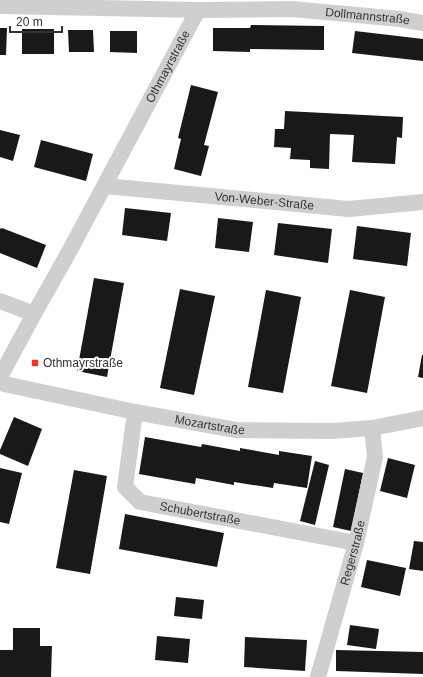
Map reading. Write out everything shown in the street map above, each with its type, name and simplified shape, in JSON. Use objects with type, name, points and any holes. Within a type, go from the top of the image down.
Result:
[{"type":"street","name":"Dollmannstraße","points":[[0,6],[198,10],[292,4],[423,23]]},
{"type":"street","name":"Othmayrstraße","points":[[0,377],[105,186],[198,10]]},
{"type":"street","name":"Von-Weber-Straße","points":[[105,186],[349,208],[423,202]]},
{"type":"street","points":[[0,301],[34,314]]},
{"type":"street","name":"Mozartstraße","points":[[0,383],[135,412],[236,430],[332,431],[372,428],[423,418]]},
{"type":"street","name":"Schubertstraße","points":[[135,412],[125,487],[140,502],[356,543]]},
{"type":"street","name":"Regerstraße","points":[[318,677],[356,543],[375,457],[372,428]]},
{"type":"building","points":[[251,25],[324,26],[324,50],[250,49],[250,52],[213,51],[213,28],[250,28]]},
{"type":"building","points":[[0,28],[7,28],[6,55],[0,55]]},
{"type":"building","points":[[22,29],[54,29],[54,54],[22,54]]},
{"type":"building","points":[[68,30],[93,30],[94,52],[69,52]]},
{"type":"building","points":[[110,31],[137,31],[137,53],[110,52]]},
{"type":"building","points":[[355,31],[423,39],[423,61],[352,53]]},
{"type":"building","points":[[191,85],[218,92],[204,145],[209,146],[201,176],[174,169],[181,139],[178,138]]},
{"type":"building","points":[[285,111],[403,117],[402,138],[397,137],[395,164],[352,162],[354,135],[330,134],[329,169],[310,168],[310,160],[290,159],[291,148],[274,147],[275,129],[284,129]]},
{"type":"building","points":[[0,130],[20,135],[13,161],[0,157]]},
{"type":"building","points":[[41,140],[93,154],[86,181],[34,167]]},
{"type":"building","points":[[125,208],[171,213],[167,241],[122,235]]},
{"type":"building","points":[[218,218],[253,222],[249,252],[215,248]]},
{"type":"building","points":[[278,223],[332,229],[328,263],[274,255]]},
{"type":"building","points":[[357,226],[411,233],[407,266],[353,259]]},
{"type":"building","points":[[0,228],[46,245],[37,268],[0,253]]},
{"type":"building","points":[[94,278],[124,283],[107,377],[77,371]]},
{"type":"building","points":[[180,289],[215,296],[194,395],[160,388]]},
{"type":"building","points":[[266,290],[301,297],[283,393],[248,387]]},
{"type":"building","points":[[350,290],[385,297],[367,393],[331,386]]},
{"type":"building","points":[[423,355],[423,378],[418,377]]},
{"type":"building","points":[[14,417],[42,429],[28,466],[0,454],[0,450]]},
{"type":"building","points":[[145,437],[201,447],[202,444],[240,451],[240,448],[279,455],[279,451],[312,456],[307,488],[274,483],[273,488],[234,482],[234,485],[196,478],[195,484],[139,474]]},
{"type":"building","points":[[388,458],[415,465],[407,498],[380,491]]},
{"type":"building","points":[[315,461],[329,465],[315,525],[300,521]]},
{"type":"building","points":[[0,468],[22,473],[9,524],[0,522]]},
{"type":"building","points":[[345,469],[363,473],[351,531],[333,527]]},
{"type":"building","points":[[74,470],[107,476],[90,574],[56,568]]},
{"type":"building","points":[[125,514],[224,533],[217,567],[119,549]]},
{"type":"building","points":[[414,541],[423,542],[423,571],[409,569]]},
{"type":"building","points":[[367,560],[406,568],[400,596],[361,587]]},
{"type":"building","points":[[176,597],[204,600],[202,619],[174,616]]},
{"type":"building","points":[[350,625],[379,629],[376,649],[347,645]]},
{"type":"building","points":[[13,628],[40,628],[40,646],[52,646],[51,677],[0,677],[0,650],[13,650]]},
{"type":"building","points":[[157,636],[190,639],[188,663],[155,660]]},
{"type":"building","points":[[245,637],[307,640],[305,671],[244,667]]},
{"type":"building","points":[[336,650],[423,652],[423,674],[336,671]]},
{"type":"place","name":"Othmayrstraße","points":[[35,363]]}]
